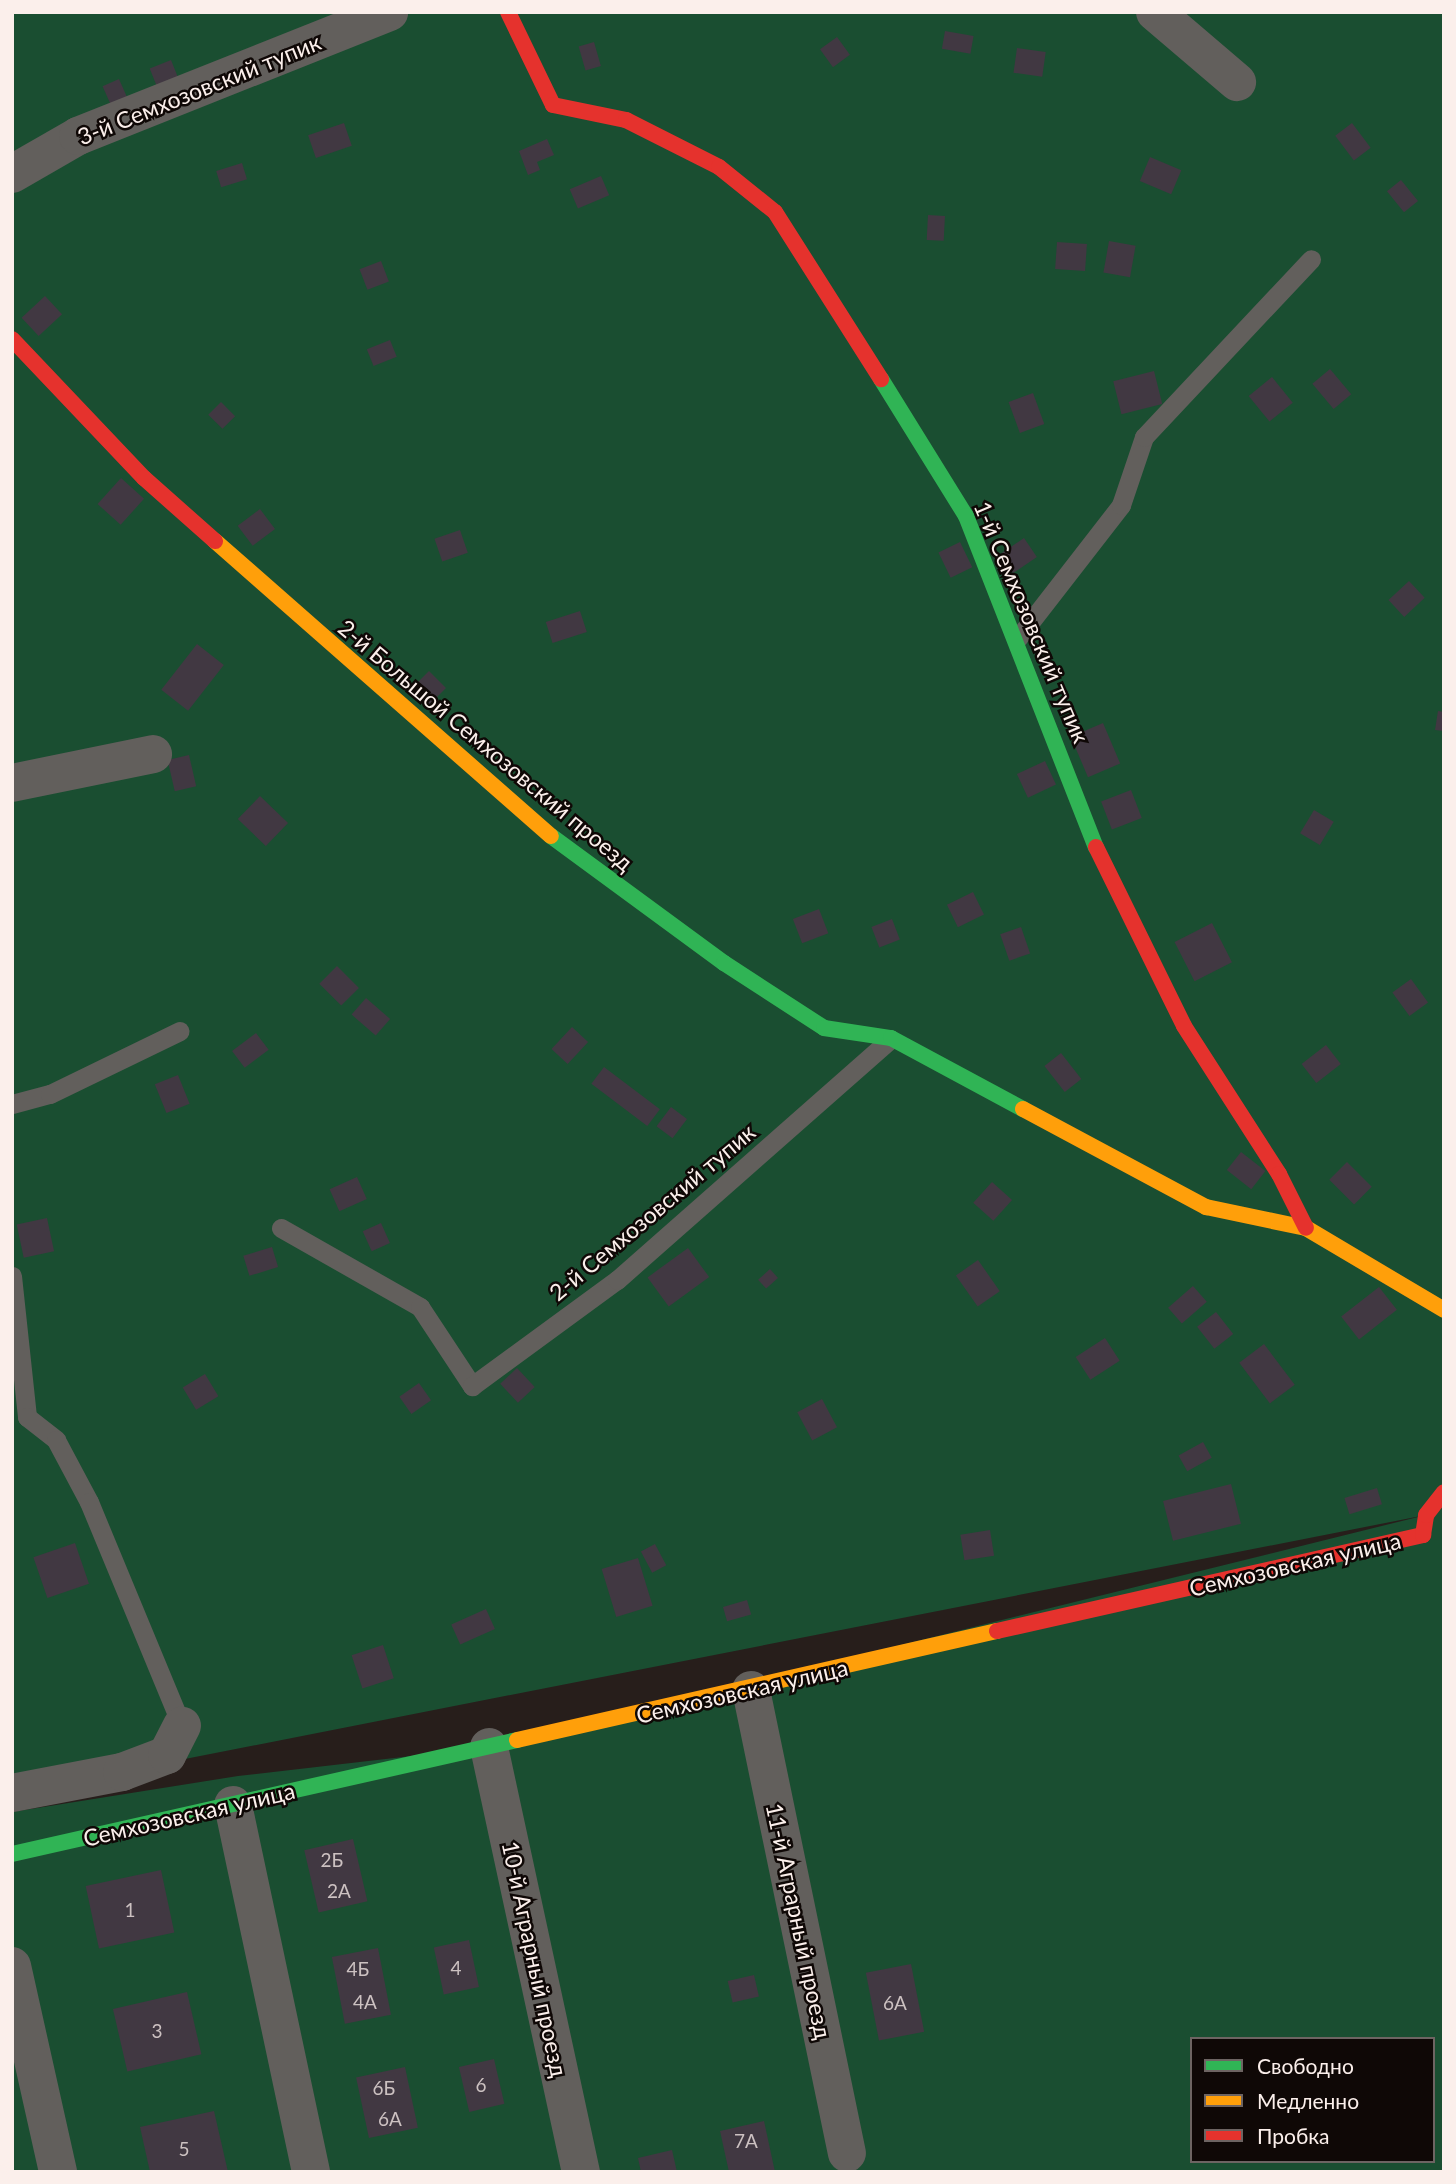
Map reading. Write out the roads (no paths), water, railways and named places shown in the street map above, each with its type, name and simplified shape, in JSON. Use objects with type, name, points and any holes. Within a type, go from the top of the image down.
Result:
[{"type":"street","name":"3-й Семхозовский тупик","points":[[12,174],[78,136],[389,12]]},
{"type":"street","name":"1-й Семхозовский тупик","points":[[508,12],[553,105],[626,120],[719,167],[775,212],[966,516],[1018,638],[1108,876],[1184,1026],[1279,1174],[1306,1228]]},
{"type":"street","points":[[1155,12],[1237,82]]},
{"type":"street","name":"2-й Большой Семхозовский проезд","points":[[12,339],[144,478],[574,856],[824,1027],[891,1038],[1206,1207],[1306,1228],[1444,1310]]},
{"type":"street","points":[[12,783],[153,754]]},
{"type":"street","name":"Семхозовская улица","points":[[12,1854],[751,1690],[1423,1535],[1426,1515],[1444,1492]]},
{"type":"street","name":"11-й Аграрный проезд","points":[[751,1690],[847,2153]]},
{"type":"street","points":[[12,1793],[122,1772],[167,1755],[182,1726]]},
{"type":"street","name":"10-й Аграрный проезд","points":[[489,1747],[581,2172]]},
{"type":"street","points":[[233,1805],[311,2172]]},
{"type":"street","points":[[12,1966],[58,2172]]},
{"type":"lane","points":[[1018,638],[1121,505],[1144,437],[1311,259]]},
{"type":"lane","points":[[12,1104],[50,1094],[180,1031]]},
{"type":"lane","name":"2-й Семхозовский тупик","points":[[281,1228],[420,1307],[472,1386],[617,1280],[891,1038]]},
{"type":"lane","points":[[12,1276],[27,1417],[56,1440],[89,1502],[182,1726]]}]
